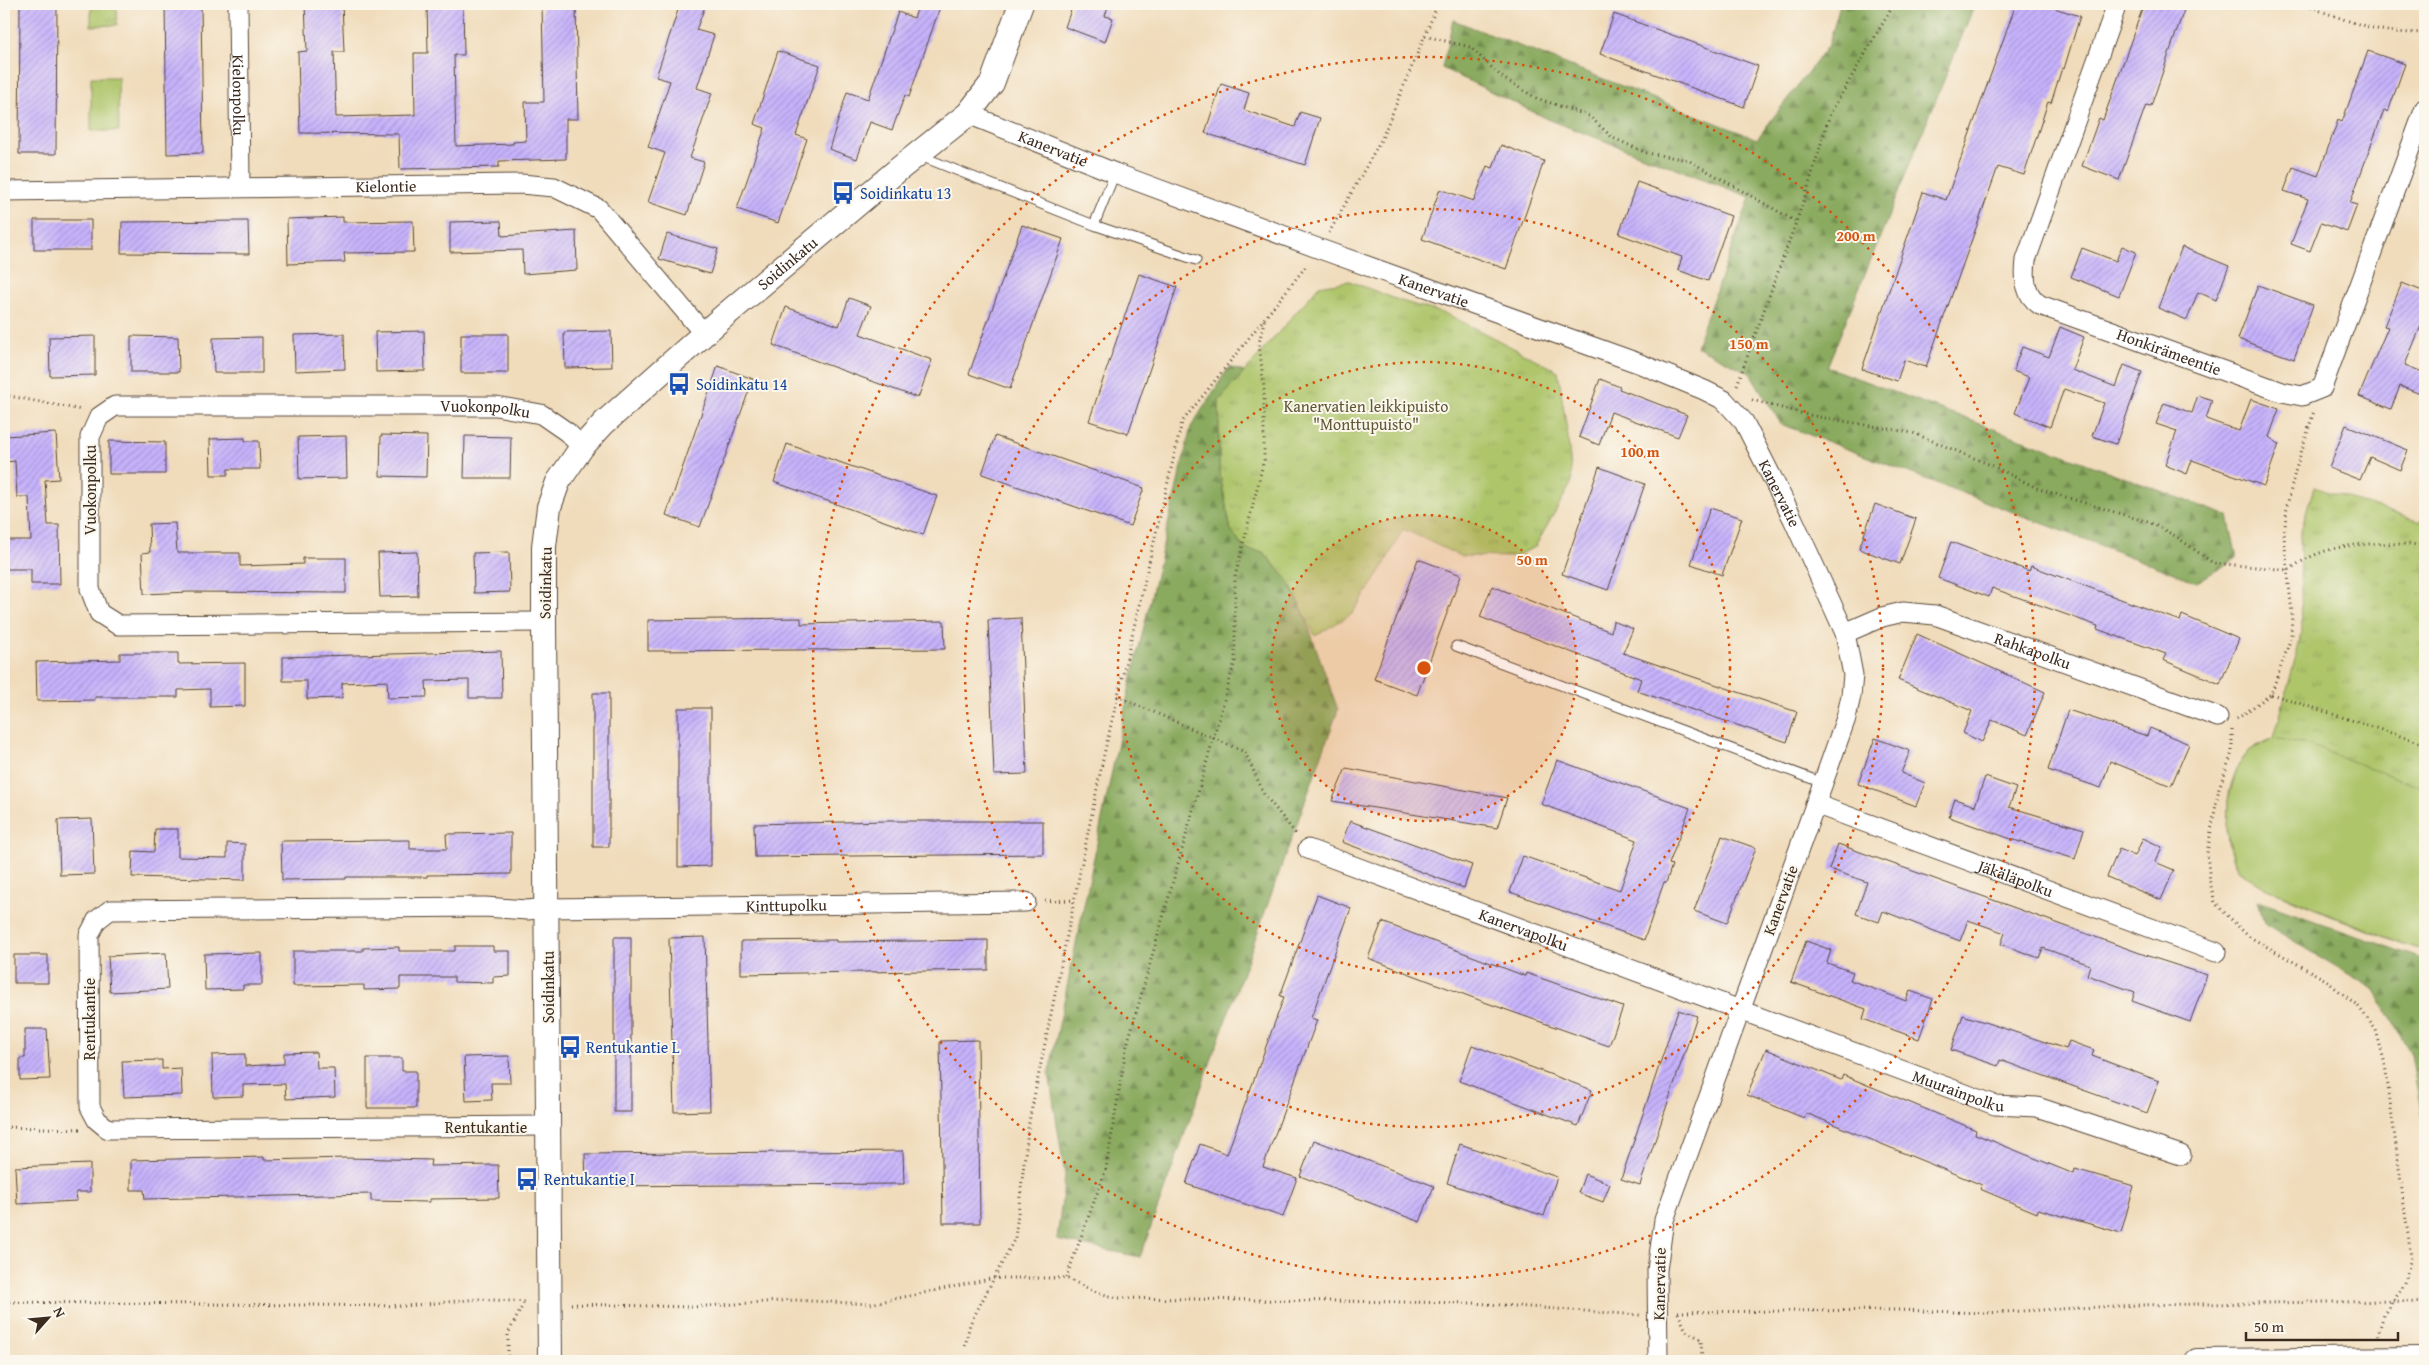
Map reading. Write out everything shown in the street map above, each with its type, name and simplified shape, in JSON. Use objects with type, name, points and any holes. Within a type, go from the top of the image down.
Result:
[{"type":"street","name":"Kielonpolku","points":[[238,4],[240,186]]},
{"type":"street","name":"Soidinkatu","points":[[550,1361],[538,1298],[546,1126],[547,908],[544,546],[549,506],[558,482],[582,447],[604,423],[705,335],[723,316],[968,114],[992,83],[1022,4]]},
{"type":"street","name":"Honkirämeentie","points":[[2117,4],[2026,260],[2024,278],[2032,300],[2040,305],[2282,392],[2302,396],[2322,388]]},
{"type":"street","points":[[2322,388],[2425,108]]},
{"type":"street","name":"Kanervatie","points":[[968,114],[1115,173],[1638,363],[1724,400],[1744,422],[1793,519],[1845,633],[1853,675],[1846,718],[1816,804],[1738,1011],[1664,1220],[1657,1270],[1658,1361]]},
{"type":"street","name":"Kielontie","points":[[4,191],[240,186],[521,184],[554,187],[599,209],[705,335]]},
{"type":"street","name":"Vuokonpolku","points":[[544,622],[118,625],[99,613],[90,590],[90,437],[99,417],[115,406],[496,406],[541,414],[582,447]]},
{"type":"street","name":"Rahkapolku","points":[[1845,633],[1882,617],[1903,612],[1934,615],[2218,717]]},
{"type":"street","name":"Jäkäläpolku","points":[[1816,804],[2216,952]]},
{"type":"street","name":"Kanervapolku","points":[[1308,850],[1738,1011]]},
{"type":"street","name":"Kinttupolku","points":[[547,908],[1026,902]]},
{"type":"street","name":"Rentukantie","points":[[546,1126],[108,1129],[96,1120],[90,1107],[88,935],[97,920],[110,910],[485,907],[526,910],[547,908]]},
{"type":"street","name":"Muurainpolku","points":[[1738,1011],[1995,1105],[2037,1106],[2181,1156]]},
{"type":"street","points":[[2197,1361],[2425,1359]]},
{"type":"lane","points":[[917,155],[1094,225],[1196,260]]},
{"type":"lane","points":[[1094,225],[1115,173]]},
{"type":"lane","points":[[1456,646],[1823,783]]},
{"type":"path","points":[[965,1346],[970,1324],[1015,1238],[1029,1122],[1074,900],[1117,696],[1182,422],[1266,314],[1320,249],[1382,138],[1438,4]]},
{"type":"path","points":[[1737,385],[1795,222],[1830,114],[1894,4]]},
{"type":"path","points":[[2301,4],[2378,30],[2404,34],[2425,32]]},
{"type":"path","points":[[1424,36],[1470,47],[1503,78],[1536,98],[1589,116],[1613,138],[1647,153],[1688,160],[1733,184],[1795,222]]},
{"type":"path","points":[[1321,227],[1340,234]]},
{"type":"path","points":[[1066,1278],[1106,1169],[1126,1050],[1166,913],[1212,738],[1235,661],[1235,578],[1264,460],[1264,388],[1259,343],[1266,314]]},
{"type":"path","points":[[1730,381],[1742,390]]},
{"type":"path","points":[[2322,388],[2295,472],[2287,506],[2284,537],[2289,570],[2292,613],[2291,638],[2272,694],[2232,722],[2232,753],[2219,788],[2207,853],[2210,882],[2216,903],[2248,936],[2324,979],[2358,1006],[2376,1030],[2385,1064],[2411,1257],[2405,1283],[2384,1314],[2378,1332],[2376,1359]]},
{"type":"path","points":[[4,395],[76,407],[99,417]]},
{"type":"path","points":[[1747,395],[1756,407]]},
{"type":"path","points":[[1752,400],[1808,415],[1913,433],[1993,466],[2039,489],[2150,523],[2176,537],[2213,563],[2289,570],[2303,559],[2339,547],[2366,543],[2425,544]]},
{"type":"path","points":[[2272,694],[2425,744]]},
{"type":"path","points":[[1117,696],[1244,752],[1264,794],[1308,850]]},
{"type":"path","points":[[1026,902],[1074,900]]},
{"type":"path","points":[[4,1126],[108,1129]]},
{"type":"path","points":[[4,1302],[405,1306],[478,1299],[524,1302],[538,1298],[692,1307],[794,1300],[870,1304],[995,1278],[1066,1278],[1096,1292],[1118,1298],[1473,1303],[1658,1316]]},
{"type":"path","points":[[508,1361],[508,1334],[524,1302],[538,1298]]},
{"type":"path","points":[[1678,1312],[1898,1310],[1983,1313],[2136,1304],[2394,1301],[2425,1303]]},
{"type":"path","points":[[1678,1302],[1678,1312],[1686,1331],[1701,1339],[1702,1361]]},
{"type":"green space","points":[[91,4],[117,4],[117,25],[91,26]]},
{"type":"green space","points":[[1840,4],[1975,4],[1827,367],[2228,516],[2237,558],[2197,582],[1781,424],[1750,373],[1696,346],[1750,197],[1550,120],[1442,68],[1453,20],[1757,139],[1829,44]]},
{"type":"green space","points":[[91,77],[118,77],[119,131],[91,131]]},
{"type":"green space","name":"Kanervatien leikkipuisto \"Monttupuisto\"","points":[[1349,281],[1401,301],[1449,315],[1558,371],[1568,438],[1572,482],[1535,547],[1514,557],[1460,556],[1403,529],[1382,569],[1352,614],[1315,636],[1288,580],[1263,552],[1245,550],[1231,531],[1219,470],[1219,401],[1319,286]]},
{"type":"green space","points":[[1229,367],[1244,372],[1219,401],[1219,470],[1231,531],[1245,549],[1263,552],[1288,580],[1303,611],[1338,710],[1140,1257],[1057,1240],[1065,1176],[1049,1073],[1129,690],[1191,427]]},
{"type":"green space","points":[[2314,487],[2421,522],[2425,510],[2425,951],[2343,921],[2265,886],[2237,868],[2230,853],[2227,821],[2228,798],[2232,783],[2246,755],[2256,746],[2274,738],[2302,633],[2300,533]]},
{"type":"green space","points":[[2274,738],[2306,744],[2425,789],[2425,951],[2262,886],[2237,869],[2227,833],[2228,800],[2238,766],[2250,750]]},
{"type":"green space","points":[[2258,901],[2425,960],[2425,1135],[2411,1054],[2375,990],[2264,923]]},
{"type":"building","points":[[20,4],[57,4],[56,154],[19,154]]},
{"type":"building","points":[[165,4],[201,4],[203,153],[167,154]]},
{"type":"building","points":[[305,4],[342,4],[344,52],[334,52],[336,117],[415,115],[414,53],[428,53],[427,4],[463,4],[464,55],[454,55],[456,146],[513,144],[513,142],[526,141],[525,102],[544,102],[542,4],[576,4],[578,119],[566,119],[566,159],[499,161],[499,167],[400,169],[399,134],[300,133],[298,52],[307,51]]},
{"type":"building","points":[[680,4],[706,4],[696,30],[714,35],[697,88],[712,93],[690,158],[704,162],[687,215],[648,202],[665,153],[648,147],[670,81],[656,77]]},
{"type":"building","points":[[919,4],[941,4],[909,97],[905,95],[892,130],[870,122],[857,159],[829,149],[847,92],[868,99],[898,12],[914,18]]},
{"type":"building","points":[[1073,4],[1109,4],[1105,16],[1113,18],[1105,42],[1065,27]]},
{"type":"building","points":[[2016,4],[2056,4],[2054,8],[2080,16],[2064,69],[2062,68],[2051,103],[2048,102],[2024,175],[1998,167],[1926,367],[1904,360],[1897,381],[1862,369],[1923,192],[1946,200]]},
{"type":"building","points":[[2144,4],[2186,4],[2151,106],[2146,105],[2119,180],[2082,166],[2099,118],[2103,120]]},
{"type":"building","points":[[1614,14],[1758,66],[1744,107],[1600,54]]},
{"type":"building","points":[[778,51],[820,65],[796,135],[807,139],[778,223],[737,209],[765,128],[754,124]]},
{"type":"building","points":[[2368,51],[2405,64],[2388,112],[2384,110],[2350,203],[2357,205],[2347,232],[2321,223],[2310,251],[2291,244],[2308,199],[2284,191],[2293,167],[2318,176],[2338,120],[2342,122]]},
{"type":"building","points":[[1221,84],[1249,93],[1244,110],[1295,127],[1300,112],[1320,118],[1305,165],[1205,133]]},
{"type":"building","points":[[1501,145],[1544,161],[1506,269],[1422,239],[1440,189],[1474,201],[1487,166],[1493,168]]},
{"type":"building","points":[[1637,182],[1731,216],[1708,281],[1678,270],[1682,257],[1619,234]]},
{"type":"building","points":[[343,217],[343,222],[413,221],[414,252],[344,253],[345,262],[288,264],[287,219]]},
{"type":"building","points":[[34,220],[91,220],[91,250],[34,250]]},
{"type":"building","points":[[248,221],[249,254],[121,253],[122,222]]},
{"type":"building","points":[[501,221],[502,236],[576,231],[577,270],[523,274],[522,250],[450,252],[450,222]]},
{"type":"building","points":[[1022,225],[1063,239],[1010,389],[969,374]]},
{"type":"building","points":[[667,234],[718,249],[710,274],[659,259]]},
{"type":"building","points":[[2122,246],[2136,252],[2119,296],[2071,277],[2082,248],[2116,261]]},
{"type":"building","points":[[2182,247],[2229,266],[2216,300],[2198,292],[2187,320],[2158,308]]},
{"type":"building","points":[[1139,274],[1177,287],[1128,434],[1089,421]]},
{"type":"building","points":[[2402,283],[2425,292],[2425,316],[2405,365],[2425,373],[2425,396],[2400,386],[2391,409],[2359,396],[2388,327],[2384,326]]},
{"type":"building","points":[[2258,285],[2313,305],[2294,359],[2238,339]]},
{"type":"building","points":[[849,298],[871,306],[860,334],[932,360],[918,398],[773,345],[786,307],[839,326]]},
{"type":"building","points":[[2060,327],[2084,337],[2072,370],[2116,387],[2124,365],[2142,372],[2116,444],[2092,436],[2104,403],[2064,389],[2050,427],[2015,413],[2029,377],[2013,371],[2022,347],[2049,357]]},
{"type":"building","points":[[424,331],[425,371],[376,372],[375,332]]},
{"type":"building","points":[[611,331],[612,367],[565,368],[564,332]]},
{"type":"building","points":[[344,334],[345,369],[295,371],[294,335]]},
{"type":"building","points":[[461,334],[508,334],[508,373],[461,373]]},
{"type":"building","points":[[95,336],[95,375],[50,376],[49,337]]},
{"type":"building","points":[[131,336],[178,337],[179,372],[131,372]]},
{"type":"building","points":[[262,337],[262,373],[214,373],[213,338]]},
{"type":"building","points":[[718,366],[753,379],[700,527],[666,515]]},
{"type":"building","points":[[1600,379],[1620,387],[1619,389],[1687,415],[1678,437],[1611,412],[1599,445],[1579,437]]},
{"type":"building","points":[[2198,395],[2212,400],[2206,419],[2239,431],[2251,399],[2279,409],[2269,437],[2279,444],[2264,486],[2192,460],[2187,474],[2165,465],[2177,431],[2156,424],[2164,403],[2192,413]]},
{"type":"building","points":[[2346,425],[2408,450],[2400,470],[2370,457],[2360,480],[2329,468]]},
{"type":"building","points":[[56,433],[59,479],[45,480],[48,525],[59,525],[60,584],[31,584],[31,569],[4,569],[4,540],[31,540],[29,497],[17,497],[15,461],[4,462],[4,436]]},
{"type":"building","points":[[381,435],[427,436],[426,477],[380,476]]},
{"type":"building","points":[[346,436],[347,478],[299,479],[298,437]]},
{"type":"building","points":[[465,436],[511,437],[510,478],[464,478]]},
{"type":"building","points":[[995,436],[1144,488],[1130,526],[982,474]]},
{"type":"building","points":[[245,438],[245,441],[259,441],[260,469],[228,469],[228,475],[211,475],[210,439]]},
{"type":"building","points":[[109,441],[165,442],[165,474],[109,474]]},
{"type":"building","points":[[787,444],[937,496],[923,535],[774,482]]},
{"type":"building","points":[[1599,467],[1645,484],[1608,590],[1562,574]]},
{"type":"building","points":[[1875,504],[1916,519],[1900,564],[1859,549]]},
{"type":"building","points":[[1710,508],[1742,518],[1722,575],[1691,564]]},
{"type":"building","points":[[175,523],[177,553],[240,553],[240,566],[303,564],[303,558],[346,558],[346,593],[189,592],[144,594],[142,553],[150,552],[149,524]]},
{"type":"building","points":[[1951,542],[2029,571],[2031,566],[2180,621],[2182,615],[2239,639],[2220,684],[2163,660],[2166,654],[2097,629],[2098,626],[1992,588],[1989,597],[1938,578]]},
{"type":"building","points":[[417,552],[418,596],[380,597],[378,553]]},
{"type":"building","points":[[509,552],[510,592],[474,593],[473,553]]},
{"type":"building","points":[[1418,559],[1461,575],[1417,695],[1374,679]]},
{"type":"building","points":[[1492,586],[1611,632],[1613,621],[1633,629],[1623,653],[1797,712],[1787,742],[1637,691],[1641,679],[1480,617]]},
{"type":"building","points":[[801,618],[801,624],[944,621],[945,649],[648,651],[648,620]]},
{"type":"building","points":[[1021,618],[1027,774],[994,775],[988,620]]},
{"type":"building","points":[[1917,634],[2045,692],[2027,735],[1992,720],[1982,742],[1963,733],[1972,711],[1898,680]]},
{"type":"building","points":[[501,651],[502,698],[469,698],[469,680],[426,681],[427,697],[388,698],[387,681],[342,683],[342,698],[307,699],[307,681],[283,681],[283,657]]},
{"type":"building","points":[[120,653],[178,653],[178,664],[245,663],[245,706],[210,707],[210,689],[178,690],[178,697],[95,697],[95,700],[37,701],[36,662],[120,660]]},
{"type":"building","points":[[593,693],[609,693],[609,847],[593,847]]},
{"type":"building","points":[[678,708],[711,708],[711,866],[678,867]]},
{"type":"building","points":[[2068,710],[2147,736],[2150,728],[2189,744],[2171,786],[2110,761],[2101,788],[2048,770]]},
{"type":"building","points":[[1875,738],[1910,751],[1901,773],[1925,783],[1916,806],[1858,784]]},
{"type":"building","points":[[1557,760],[1690,808],[1669,864],[1672,865],[1666,883],[1664,882],[1644,940],[1510,892],[1523,856],[1620,890],[1637,840],[1541,804]]},
{"type":"building","points":[[1346,768],[1507,798],[1497,828],[1332,801]]},
{"type":"building","points":[[1985,777],[2016,788],[2009,807],[2084,829],[2075,859],[1949,817],[1955,799],[1975,806]]},
{"type":"building","points":[[92,819],[94,874],[60,875],[58,820]]},
{"type":"building","points":[[887,821],[1043,821],[1043,854],[755,857],[754,824]]},
{"type":"building","points":[[1350,821],[1472,865],[1464,888],[1342,842]]},
{"type":"building","points":[[155,829],[178,829],[178,857],[227,858],[227,843],[245,844],[245,880],[132,877],[133,851],[154,852]]},
{"type":"building","points":[[511,833],[511,874],[282,880],[281,841],[410,840],[410,849],[447,849],[446,834]]},
{"type":"building","points":[[1722,836],[1756,848],[1727,923],[1694,911]]},
{"type":"building","points":[[2143,838],[2162,847],[2155,862],[2174,870],[2161,900],[2107,877],[2119,849],[2135,856]]},
{"type":"building","points":[[1838,844],[2148,956],[2207,975],[2190,1022],[2132,1001],[2135,992],[2087,975],[2090,965],[2043,948],[2039,958],[2001,944],[2005,933],[1968,920],[1960,941],[1883,911],[1879,922],[1856,914],[1867,882],[1829,869]]},
{"type":"building","points":[[1317,895],[1351,908],[1311,1018],[1317,1020],[1263,1167],[1297,1178],[1283,1217],[1186,1184],[1200,1144],[1227,1154],[1284,997],[1280,996]]},
{"type":"building","points":[[1382,922],[1525,976],[1526,973],[1623,1007],[1609,1046],[1368,958]]},
{"type":"building","points":[[614,937],[631,937],[631,1112],[614,1112]]},
{"type":"building","points":[[705,937],[710,1111],[674,1112],[669,938]]},
{"type":"building","points":[[836,940],[836,942],[988,940],[988,970],[741,974],[741,941]]},
{"type":"building","points":[[1806,941],[1831,950],[1827,963],[1853,972],[1850,980],[1906,1001],[1910,991],[1933,999],[1919,1039],[1863,1019],[1866,1009],[1791,982]]},
{"type":"building","points":[[455,946],[493,946],[493,951],[510,951],[510,976],[493,977],[493,983],[454,982],[454,977],[400,977],[400,989],[364,990],[364,985],[293,986],[293,951],[363,951],[363,948],[399,947],[399,951],[455,951]]},
{"type":"building","points":[[166,953],[168,989],[110,992],[108,956]]},
{"type":"building","points":[[262,953],[262,985],[243,985],[243,989],[205,990],[204,954]]},
{"type":"building","points":[[14,955],[48,955],[48,983],[14,983]]},
{"type":"building","points":[[1678,1010],[1697,1016],[1640,1185],[1621,1179]]},
{"type":"building","points":[[1963,1015],[2066,1049],[2069,1041],[2094,1050],[2092,1056],[2159,1081],[2147,1113],[2000,1060],[1998,1066],[1951,1050]]},
{"type":"building","points":[[25,1029],[47,1029],[50,1079],[20,1080],[20,1058],[25,1058]]},
{"type":"building","points":[[978,1040],[980,1223],[943,1223],[940,1041]]},
{"type":"building","points":[[1472,1045],[1592,1090],[1578,1126],[1459,1081]]},
{"type":"building","points":[[1766,1049],[1841,1080],[1843,1075],[1976,1130],[1975,1134],[2074,1174],[2075,1169],[2134,1186],[2121,1233],[2038,1209],[2037,1213],[1980,1189],[1982,1185],[1806,1113],[1804,1118],[1747,1095]]},
{"type":"building","points":[[316,1052],[317,1068],[334,1068],[335,1097],[286,1099],[285,1084],[243,1085],[243,1096],[213,1097],[212,1055],[245,1054],[245,1066],[284,1064],[284,1053]]},
{"type":"building","points":[[509,1056],[510,1083],[491,1083],[492,1100],[466,1101],[464,1057]]},
{"type":"building","points":[[367,1058],[402,1058],[402,1071],[416,1071],[416,1108],[367,1108]]},
{"type":"building","points":[[162,1060],[162,1069],[181,1068],[182,1095],[124,1097],[122,1061]]},
{"type":"building","points":[[1314,1140],[1434,1186],[1420,1222],[1300,1176]]},
{"type":"building","points":[[1460,1144],[1557,1177],[1544,1216],[1447,1183]]},
{"type":"building","points":[[903,1151],[904,1184],[586,1186],[585,1154]]},
{"type":"building","points":[[264,1157],[264,1160],[347,1158],[431,1160],[430,1166],[498,1165],[499,1198],[430,1199],[430,1202],[371,1201],[371,1194],[145,1199],[144,1190],[131,1190],[131,1160]]},
{"type":"building","points":[[90,1164],[90,1192],[76,1192],[77,1201],[17,1204],[15,1167]]},
{"type":"building","points":[[1585,1174],[1610,1184],[1603,1202],[1578,1193]]},
{"type":"place","name":"Soidinkatu 13","points":[[843,193]]},
{"type":"place","name":"Soidinkatu 14","points":[[679,384]]},
{"type":"place","name":"Rentukantie L","points":[[570,1047]]},
{"type":"place","name":"Rentukantie I","points":[[527,1179]]}]
